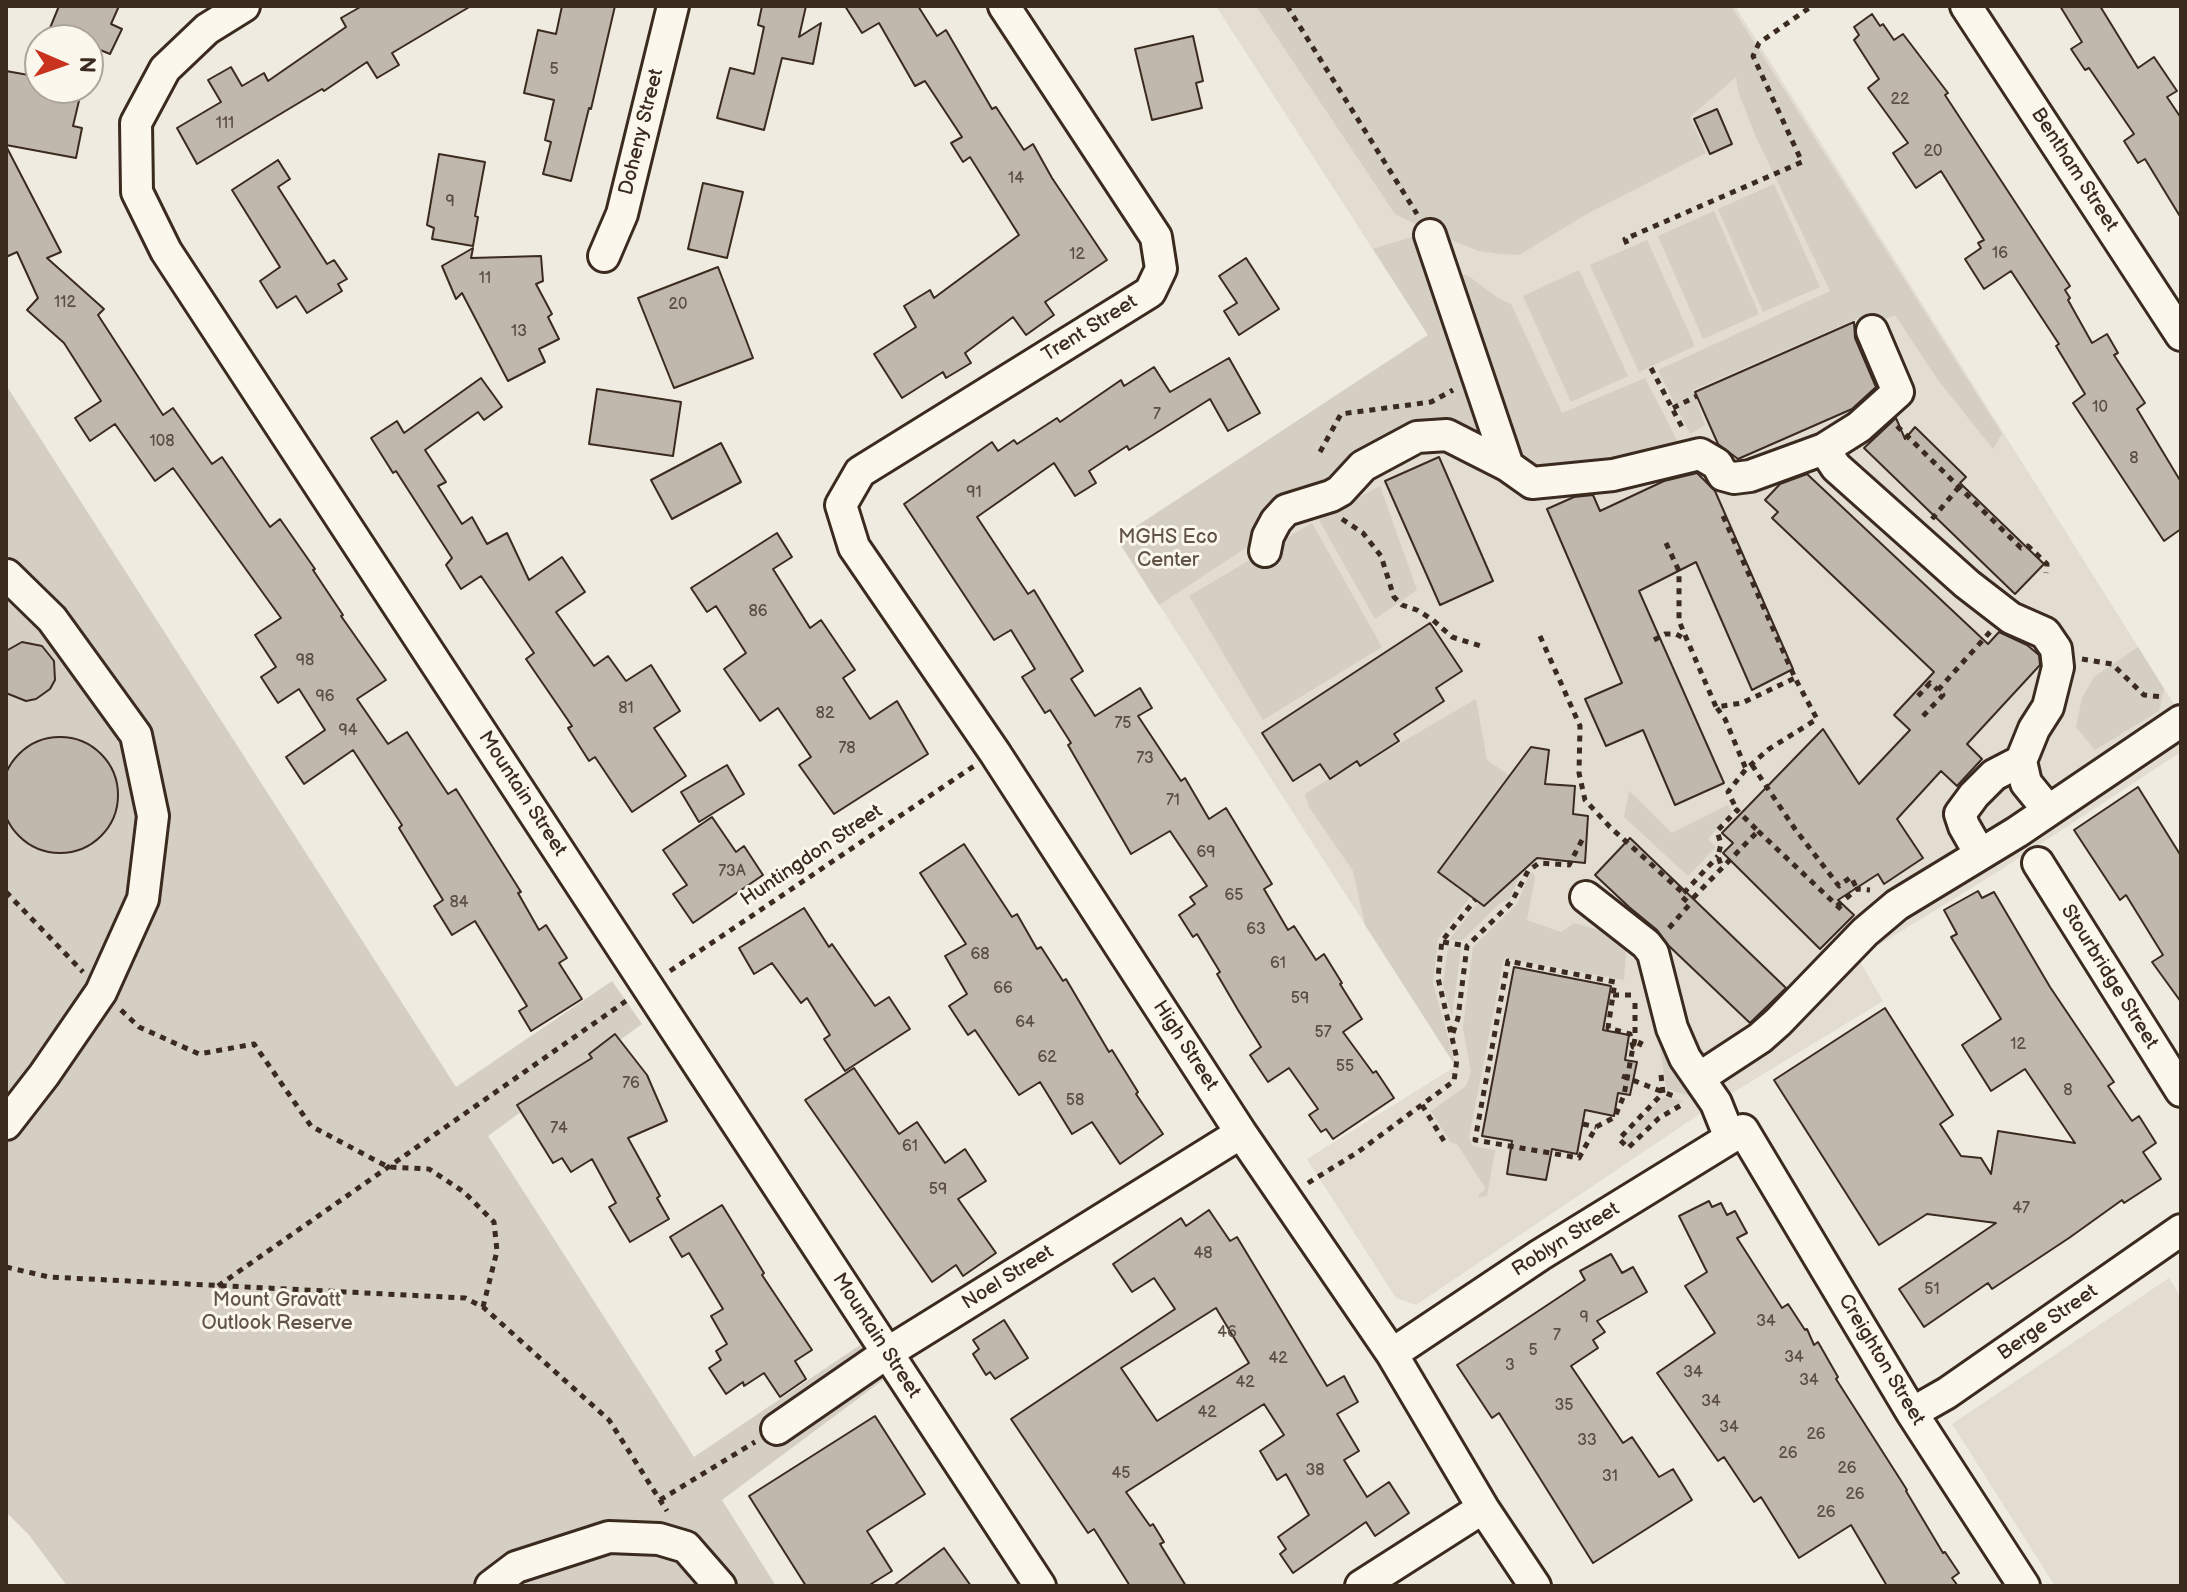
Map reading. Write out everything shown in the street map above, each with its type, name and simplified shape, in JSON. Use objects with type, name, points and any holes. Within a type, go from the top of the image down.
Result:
[{"type":"street","name":"Mountain Street","points":[[244,6],[207,29],[165,69],[136,123],[137,192],[174,264],[1040,1586]]},
{"type":"street","name":"Doheny Street","points":[[604,256],[622,214],[673,6]]},
{"type":"street","name":"Trent Street","points":[[841,505],[860,472],[1150,292],[1161,269],[1156,237],[1004,6]]},
{"type":"street","name":"Bentham Street","points":[[1966,6],[2181,335]]},
{"type":"street","points":[[1430,235],[1508,466]]},
{"type":"street","points":[[1265,551],[1268,536],[1286,510],[1340,491],[1363,466],[1417,437],[1447,435],[1508,466],[1532,483],[1613,475],[1700,454],[1717,464],[1723,475],[1734,478],[1750,476],[1824,449],[1859,427],[1898,392],[1872,331]]},
{"type":"street","points":[[1824,449],[1836,467],[1967,584],[2026,627],[2045,633],[2056,649],[2058,667],[2048,707],[2034,729],[2021,761],[2026,783],[2048,810]]},
{"type":"street","name":"High Street","points":[[841,505],[854,547],[995,753],[1241,1133],[1392,1354],[1483,1508],[1535,1586]]},
{"type":"street","points":[[6,1124],[101,992],[143,899],[153,816],[136,735],[52,619],[7,575]]},
{"type":"street","points":[[1699,1078],[1760,1038],[1865,932],[1897,905],[2048,810],[2173,709]]},
{"type":"street","points":[[1980,854],[1960,814],[1994,775],[2021,761]]},
{"type":"street","name":"Stourbridge Street","points":[[2038,863],[2181,1091]]},
{"type":"street","points":[[1586,897],[1646,944]]},
{"type":"street","name":"Creighton Street","points":[[1646,944],[1653,953],[1672,1028],[1685,1058],[2024,1586]]},
{"type":"street","name":"Noel Street","points":[[777,1429],[887,1353],[1241,1133]]},
{"type":"street","name":"Roblyn Street","points":[[1392,1354],[1540,1255],[1736,1134]]},
{"type":"street","name":"Berge Street","points":[[1912,1413],[1947,1393],[2181,1230]]},
{"type":"street","points":[[1361,1586],[1483,1508]]},
{"type":"street","points":[[491,1586],[516,1567],[609,1537],[659,1539],[686,1547],[720,1586]]},
{"type":"path","points":[[1287,6],[1430,235]]},
{"type":"path","points":[[1627,244],[1625,239],[1730,196],[1802,162],[1753,56],[1759,43],[1812,6]]},
{"type":"path","points":[[1651,368],[1689,440]]},
{"type":"path","points":[[1320,452],[1341,414],[1431,402],[1443,395]]},
{"type":"path","points":[[1673,408],[1697,396]]},
{"type":"path","points":[[1890,420],[2021,548],[2028,546],[2047,564],[2046,573]]},
{"type":"path","points":[[1928,523],[1959,487]]},
{"type":"path","points":[[1315,501],[1363,533],[1381,556],[1394,597],[1402,605],[1433,620],[1452,637],[1481,646]]},
{"type":"path","points":[[1723,516],[1795,678],[1817,719],[1769,749],[1728,792],[1737,810],[1758,831],[1845,901],[1865,932]]},
{"type":"path","points":[[1666,543],[1679,571],[1679,621],[1716,707],[1749,767],[1839,886],[1850,875],[1857,889]]},
{"type":"path","points":[[1938,690],[2007,614]]},
{"type":"path","points":[[1654,640],[1665,634],[1676,634],[1688,640]]},
{"type":"path","points":[[1540,636],[1580,726],[1580,786],[1585,800],[1683,893]]},
{"type":"path","points":[[2112,664],[2144,695],[2173,709]]},
{"type":"path","points":[[1716,707],[1742,703],[1795,678]]},
{"type":"path","points":[[1918,696],[1930,683],[1943,695],[1923,716]]},
{"type":"path","name":"Huntingdon Street","points":[[218,1286],[648,986],[995,753]]},
{"type":"path","points":[[1646,944],[1658,940],[1690,904],[1681,896],[1718,856],[1721,844],[1717,831],[1737,810]]},
{"type":"path","points":[[1693,898],[1758,831]]},
{"type":"path","points":[[1453,1034],[1458,1018],[1467,946],[1511,903],[1528,871],[1539,863],[1569,865],[1582,840]]},
{"type":"path","points":[[1718,856],[1722,868]]},
{"type":"path","points":[[6,892],[101,992],[139,1027],[199,1054],[254,1044],[311,1126],[388,1167],[429,1169],[464,1192],[494,1222],[497,1251],[483,1307]]},
{"type":"path","points":[[1303,1186],[1358,1152],[1454,1081],[1457,1076],[1453,1034],[1442,1004],[1438,978],[1442,941],[1475,900]]},
{"type":"path","points":[[1442,941],[1467,946]]},
{"type":"path","points":[[1633,1047],[1630,1034],[1608,1028],[1607,1017],[1615,982],[1605,983],[1508,961],[1505,994],[1475,1140],[1579,1158],[1596,1127],[1615,1117],[1624,1076],[1633,1047],[1635,1039]]},
{"type":"path","points":[[1613,995],[1634,995]]},
{"type":"path","points":[[1633,1047],[1638,1048],[1644,1037],[1646,1023]]},
{"type":"path","points":[[1660,1067],[1663,1093]]},
{"type":"path","points":[[1624,1076],[1663,1093],[1690,1100],[1659,1118],[1628,1148],[1619,1139],[1663,1093]]},
{"type":"path","points":[[1422,1105],[1444,1141]]},
{"type":"path","points":[[1583,1124],[1596,1127]]},
{"type":"path","points":[[6,1267],[49,1277],[465,1298],[483,1307],[609,1420],[686,1547]]},
{"type":"path","points":[[660,1500],[777,1429]]},
{"type":"shaded area","points":[[1216,6],[1735,6],[2181,715],[2181,752],[1999,871],[1858,958],[1883,1001],[1716,1103],[1416,1305],[1396,1298],[1307,1159],[1456,1066],[1117,539],[1428,335]]},
{"type":"shaded area","points":[[2169,1278],[2181,1297],[2181,1586],[2055,1586],[1952,1424]]},
{"type":"green space","points":[[1256,6],[1731,6],[2002,434],[1993,449],[1938,380],[1895,315],[1868,327],[1859,318],[1693,390],[1705,425],[1690,434],[1658,370],[1830,291],[1755,135],[1738,91],[1736,77],[1690,117],[1706,153],[1587,214],[1519,255],[1479,251],[1395,214]]},
{"type":"green space","points":[[1774,184],[1820,287],[1763,312],[1718,209]]},
{"type":"green space","points":[[1714,211],[1759,314],[1703,339],[1658,236]]},
{"type":"green space","name":"MGHS Eco Center","points":[[1421,234],[1496,454],[1451,430],[1264,536],[1159,605],[1117,539],[1428,335],[1373,249]]},
{"type":"green space","points":[[1647,240],[1695,346],[1639,372],[1590,265]]},
{"type":"green space","points":[[1579,270],[1628,376],[1571,402],[1523,296]]},
{"type":"green space","points":[[1448,274],[1467,275],[1511,304],[1562,413],[1645,378],[1680,446],[1610,466],[1530,473],[1511,451]]},
{"type":"green space","name":"Mount Gravatt Outlook Reserve","points":[[6,385],[456,1087],[612,981],[642,1024],[488,1136],[694,1457],[860,1345],[883,1380],[722,1500],[776,1586],[67,1586],[29,1535],[6,1512]]},
{"type":"green space","points":[[1380,486],[1417,590],[1375,619],[1319,520]]},
{"type":"green space","points":[[1312,523],[1382,647],[1263,720],[1189,596]]},
{"type":"green space","points":[[2138,647],[2164,689],[2159,711],[2095,750],[2076,727],[2082,698],[2094,677]]},
{"type":"green space","points":[[1476,699],[1487,760],[1510,776],[1438,872],[1471,896],[1438,939],[1433,983],[1456,1067],[1365,925],[1353,871],[1309,807],[1305,794],[1357,761],[1361,766]]},
{"type":"green space","points":[[1629,791],[1672,833],[1728,805],[1732,812],[1708,839],[1716,847],[1688,876],[1624,817]]},
{"type":"green space","points":[[1533,872],[1535,878],[1527,920],[1561,932],[1574,923],[1627,938],[1624,980],[1504,958],[1469,1138],[1473,1146],[1495,1150],[1487,1196],[1479,1197],[1486,1189],[1431,1111],[1466,1086],[1471,1072],[1463,1028],[1473,947],[1517,904]]},
{"type":"green space","points":[[1521,873],[1509,900],[1500,903],[1463,940],[1449,940],[1479,902],[1484,905]]},
{"type":"green space","points":[[1448,947],[1461,949],[1452,1017],[1443,985]]},
{"type":"green space","points":[[1656,1019],[1692,1092],[1687,1095],[1666,1089]]},
{"type":"green space","points":[[1664,1097],[1683,1101],[1657,1115],[1628,1146],[1622,1139]]},
{"type":"building","points":[[59,6],[119,6],[111,24],[122,29],[110,54],[104,52],[104,24],[52,24]]},
{"type":"building","points":[[362,6],[471,6],[392,53],[399,65],[377,78],[367,62],[324,91],[322,89],[197,164],[177,128],[221,102],[208,80],[231,67],[242,86],[264,73],[268,81],[346,27],[341,18]]},
{"type":"building","points":[[562,6],[615,6],[571,181],[543,174],[551,142],[545,140],[554,100],[524,93],[538,30],[556,34]]},
{"type":"building","points":[[762,6],[806,6],[799,37],[821,23],[813,64],[782,58],[764,130],[717,118],[730,68],[754,74],[764,27],[758,25]]},
{"type":"building","points":[[845,6],[918,6],[937,36],[946,30],[992,109],[996,107],[1024,150],[1033,144],[1107,260],[1045,302],[1054,315],[1026,335],[1013,317],[965,353],[971,363],[946,378],[943,372],[902,398],[874,354],[916,327],[904,306],[930,290],[934,298],[1019,235],[970,157],[963,162],[951,143],[962,137],[925,81],[915,86],[879,23],[862,33]]},
{"type":"building","points":[[2060,6],[2100,6],[2138,68],[2154,57],[2177,91],[2167,97],[2181,118],[2181,218],[2145,159],[2138,163],[2124,141],[2134,134],[2089,68],[2085,70],[2071,49],[2082,42]]},
{"type":"building","points":[[1872,14],[1894,40],[1903,34],[1948,93],[1945,95],[2070,286],[2065,290],[2070,298],[2068,300],[2092,343],[2107,334],[2118,353],[2114,355],[2145,403],[2137,409],[2181,482],[2181,529],[2164,541],[2073,403],[2085,394],[2056,346],[2059,344],[2011,271],[1984,289],[1965,259],[1981,248],[1978,243],[1984,240],[1941,171],[1916,188],[1893,153],[1908,143],[1868,88],[1879,79],[1854,40],[1859,35],[1854,27]]},
{"type":"building","points":[[1193,36],[1203,81],[1196,83],[1202,108],[1152,120],[1135,49]]},
{"type":"building","points":[[6,71],[24,74],[24,104],[78,104],[73,126],[82,128],[76,158],[6,145]]},
{"type":"building","points":[[1717,109],[1732,144],[1710,154],[1694,119]]},
{"type":"building","points":[[6,146],[61,252],[47,258],[104,309],[98,315],[163,415],[173,408],[212,464],[222,457],[270,527],[280,519],[386,680],[357,699],[388,744],[407,732],[448,794],[456,789],[521,892],[518,893],[539,930],[546,925],[567,958],[559,963],[582,999],[531,1031],[519,1011],[527,1006],[475,921],[452,935],[434,906],[443,900],[399,828],[402,825],[353,750],[304,784],[286,757],[325,730],[299,689],[278,703],[261,677],[276,667],[255,635],[281,618],[173,468],[155,481],[115,424],[90,441],[75,418],[101,401],[64,343],[27,310],[38,298],[17,252],[6,257]]},
{"type":"building","points":[[439,154],[485,162],[473,246],[432,239],[434,228],[427,225]]},
{"type":"building","points":[[278,160],[290,179],[278,187],[327,264],[334,260],[347,279],[338,284],[342,291],[307,313],[296,296],[277,308],[260,281],[280,267],[232,190]]},
{"type":"building","points":[[703,183],[743,192],[727,258],[688,249]]},
{"type":"building","points":[[473,248],[471,258],[541,256],[543,281],[536,284],[552,314],[548,317],[559,339],[539,349],[545,362],[508,381],[462,293],[456,299],[442,266]]},
{"type":"building","points":[[1246,258],[1279,309],[1239,335],[1224,311],[1237,303],[1219,276]]},
{"type":"building","points":[[718,267],[753,358],[674,388],[638,298]]},
{"type":"building","points":[[1854,322],[1855,338],[1876,387],[1852,409],[1738,459],[1718,444],[1695,392]]},
{"type":"building","points":[[1229,358],[1260,413],[1228,431],[1210,399],[1129,450],[1127,446],[1089,471],[1096,483],[1075,496],[1054,463],[977,517],[1028,594],[1034,590],[1083,671],[1071,679],[1095,716],[1140,688],[1152,708],[1138,716],[1181,781],[1185,778],[1209,819],[1226,808],[1272,884],[1264,889],[1288,930],[1294,926],[1316,960],[1324,954],[1342,983],[1362,1019],[1343,1032],[1394,1098],[1333,1139],[1326,1129],[1321,1132],[1309,1115],[1318,1109],[1289,1068],[1268,1082],[1250,1055],[1261,1047],[1197,934],[1193,937],[1179,915],[1195,904],[1190,897],[1207,886],[1170,831],[1131,854],[1068,745],[1071,743],[1050,710],[1045,713],[1022,677],[1035,669],[1011,630],[994,640],[904,504],[992,442],[998,451],[1014,440],[1017,444],[1057,418],[1060,422],[1121,380],[1124,386],[1154,367],[1170,392]]},
{"type":"building","points":[[481,378],[502,407],[484,420],[478,412],[425,450],[446,482],[438,486],[462,524],[472,517],[487,544],[507,533],[529,580],[562,557],[585,592],[556,612],[594,666],[608,656],[626,681],[651,665],[680,711],[654,728],[686,776],[632,812],[595,757],[589,761],[568,728],[572,726],[526,659],[534,653],[481,576],[461,589],[446,565],[452,558],[371,438],[397,421],[404,433]]},
{"type":"building","points":[[597,389],[681,402],[673,456],[589,444]]},
{"type":"building","points":[[1896,418],[1905,439],[1915,427],[1966,477],[1960,483],[2044,564],[2015,594],[1864,448]]},
{"type":"building","points":[[721,443],[741,482],[672,519],[651,480]]},
{"type":"building","points":[[1439,457],[1493,581],[1440,605],[1385,481]]},
{"type":"building","points":[[1697,473],[1715,491],[1793,669],[1752,690],[1696,562],[1639,591],[1724,783],[1675,805],[1643,730],[1606,746],[1585,699],[1622,683],[1547,509],[1574,497],[1593,495],[1600,511],[1664,481]]},
{"type":"building","points":[[1807,474],[1988,644],[1999,632],[2027,645],[2039,655],[2040,665],[1967,744],[1982,759],[1957,786],[1941,771],[1897,819],[1923,858],[1884,884],[1878,874],[1838,900],[1854,915],[1820,949],[1723,853],[1733,843],[1722,833],[1823,729],[1859,784],[1910,730],[1894,715],[1934,672],[1772,518],[1778,512],[1765,500],[1780,484]]},
{"type":"building","points":[[777,533],[792,557],[773,569],[810,628],[821,620],[855,670],[843,678],[870,719],[897,701],[928,754],[834,814],[799,765],[811,757],[778,708],[760,721],[724,669],[746,653],[716,606],[707,612],[691,588]]},
{"type":"building","points":[[1430,623],[1462,671],[1436,688],[1444,701],[1394,734],[1399,741],[1360,766],[1357,761],[1330,779],[1320,764],[1293,781],[1262,733]]},
{"type":"building","points":[[22,642],[42,646],[54,661],[55,680],[50,689],[36,699],[26,701],[6,693],[6,651]]},
{"type":"building","points":[[60,737],[82,741],[101,754],[114,773],[118,795],[114,817],[101,836],[82,849],[60,853],[38,849],[19,836],[6,817],[2,795],[6,773],[19,754],[38,741]]},
{"type":"building","points":[[1531,747],[1549,750],[1545,784],[1575,786],[1573,814],[1588,816],[1585,863],[1537,858],[1484,906],[1438,872]]},
{"type":"building","points":[[727,765],[744,794],[699,822],[681,792]]},
{"type":"building","points":[[2138,787],[2181,856],[2181,1002],[2152,962],[2163,955],[2126,895],[2120,900],[2074,830]]},
{"type":"building","points":[[712,817],[736,852],[744,846],[763,875],[693,923],[673,894],[687,885],[663,850]]},
{"type":"building","points":[[1630,838],[1786,988],[1750,1023],[1669,946],[1657,930],[1595,875]]},
{"type":"building","points":[[964,844],[1012,917],[1017,914],[1037,949],[1041,947],[1063,981],[1066,979],[1163,1134],[1120,1164],[1092,1122],[1072,1134],[1040,1082],[1019,1095],[975,1030],[968,1035],[949,1006],[967,994],[945,956],[966,944],[920,873]]},
{"type":"building","points":[[1978,891],[1982,898],[1994,892],[2050,987],[2114,1082],[2108,1086],[2132,1121],[2139,1116],[2156,1143],[2143,1152],[2161,1179],[2124,1203],[2122,1200],[1992,1289],[1988,1283],[1924,1327],[1899,1289],[1996,1223],[1927,1214],[1879,1245],[1774,1080],[1885,1008],[1953,1115],[1940,1124],[1961,1156],[1981,1158],[1991,1174],[1998,1131],[2075,1143],[2025,1069],[1991,1091],[1962,1045],[2001,1019],[1951,937],[1957,934],[1944,910]]},
{"type":"building","points":[[804,908],[829,947],[832,944],[875,1006],[889,997],[910,1029],[845,1071],[824,1039],[830,1035],[807,998],[801,1003],[772,963],[754,974],[739,948]]},
{"type":"building","points":[[1514,967],[1611,986],[1603,1030],[1629,1035],[1625,1060],[1637,1062],[1630,1095],[1618,1093],[1614,1116],[1585,1110],[1577,1154],[1552,1149],[1546,1180],[1507,1174],[1512,1141],[1482,1136]]},
{"type":"building","points":[[615,1034],[647,1075],[667,1121],[628,1138],[669,1219],[630,1242],[609,1207],[616,1203],[592,1159],[571,1172],[562,1158],[553,1163],[517,1105],[592,1058],[589,1054]]},
{"type":"building","points":[[854,1068],[899,1134],[917,1122],[945,1163],[965,1149],[986,1181],[958,1199],[996,1253],[963,1276],[956,1265],[932,1282],[805,1100]]},
{"type":"building","points":[[1709,1201],[1712,1207],[1721,1203],[1727,1215],[1735,1211],[1747,1233],[1737,1238],[1782,1308],[1788,1304],[1807,1329],[1814,1345],[1818,1342],[1838,1377],[1836,1379],[1943,1553],[1959,1573],[1952,1578],[1958,1586],[1887,1586],[1851,1525],[1799,1558],[1761,1497],[1754,1502],[1724,1457],[1718,1461],[1657,1373],[1715,1333],[1685,1286],[1707,1272],[1679,1216]]},
{"type":"building","points":[[722,1205],[764,1273],[762,1275],[812,1350],[795,1361],[806,1379],[780,1397],[764,1373],[726,1394],[709,1368],[721,1360],[716,1351],[727,1344],[711,1316],[723,1309],[689,1253],[682,1257],[670,1237]]},
{"type":"building","points":[[1209,1210],[1230,1241],[1237,1237],[1327,1386],[1344,1376],[1358,1402],[1337,1414],[1359,1451],[1344,1460],[1367,1497],[1389,1482],[1409,1513],[1375,1536],[1366,1522],[1293,1573],[1280,1554],[1286,1549],[1278,1537],[1309,1515],[1286,1474],[1277,1480],[1260,1451],[1284,1435],[1264,1404],[1126,1492],[1150,1526],[1153,1524],[1164,1542],[1160,1544],[1186,1586],[1130,1586],[1094,1529],[1088,1533],[1011,1419],[1175,1309],[1154,1278],[1132,1292],[1113,1264],[1181,1218],[1186,1226]],"holes":[[[1216,1308],[1249,1363],[1157,1421],[1121,1368]]]},
{"type":"building","points":[[1611,1254],[1622,1273],[1633,1267],[1647,1292],[1597,1321],[1605,1332],[1593,1340],[1598,1348],[1571,1366],[1623,1443],[1632,1437],[1659,1477],[1673,1469],[1692,1500],[1593,1563],[1499,1413],[1492,1418],[1457,1365],[1585,1280],[1580,1271]]},
{"type":"building","points":[[1004,1320],[1028,1358],[995,1379],[990,1372],[986,1375],[973,1354],[979,1349],[973,1340]]},
{"type":"building","points":[[875,1416],[925,1494],[867,1531],[892,1571],[868,1586],[806,1586],[749,1496]]},
{"type":"building","points":[[944,1548],[971,1586],[893,1586]]}]
